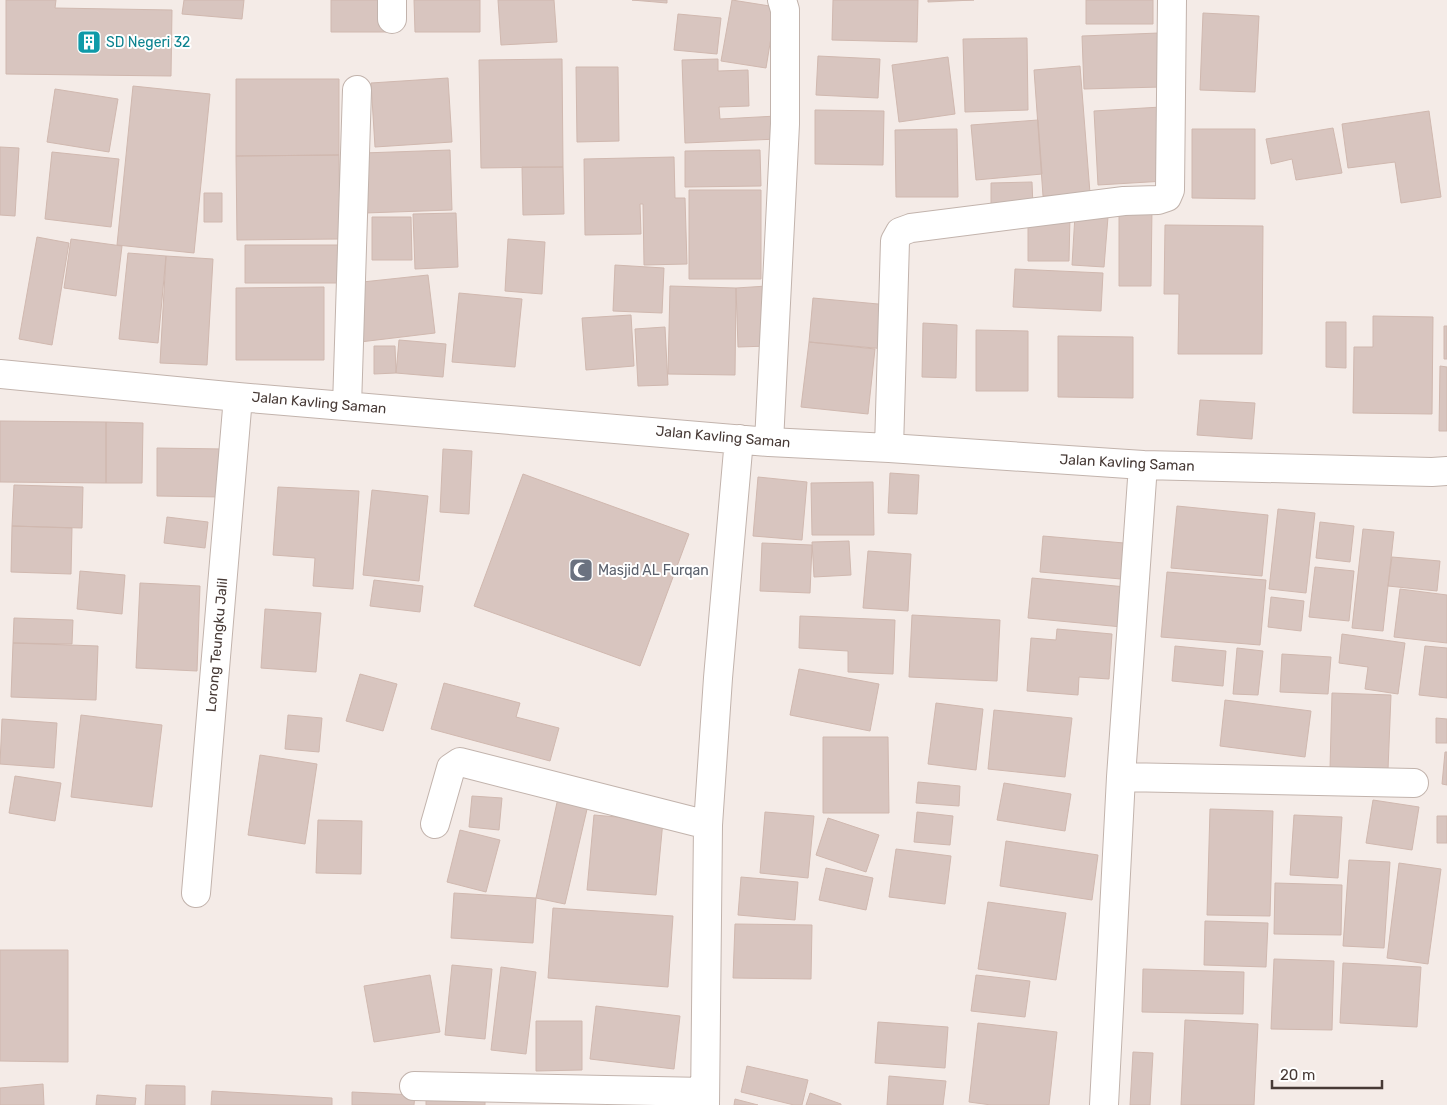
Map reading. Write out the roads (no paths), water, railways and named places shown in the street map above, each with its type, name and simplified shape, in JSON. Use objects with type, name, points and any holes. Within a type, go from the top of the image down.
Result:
[{"type":"street","points":[[769,442],[785,124],[785,10],[782,0]]},
{"type":"street","points":[[889,448],[895,241],[900,232],[911,228],[1124,201],[1158,200],[1167,197],[1170,190],[1172,0]]},
{"type":"street","points":[[347,406],[357,90]]},
{"type":"street","name":"Jalan Kavling Saman","points":[[0,374],[238,397],[769,442],[1143,465],[1447,471]]},
{"type":"street","name":"Lorong Teungku Jalil","points":[[196,894],[238,397]]},
{"type":"street","points":[[414,1086],[705,1099],[708,825],[718,678],[740,439]]},
{"type":"street","points":[[1104,1105],[1121,777],[1143,465]]},
{"type":"street","points":[[435,824],[451,768],[460,762],[708,825]]},
{"type":"street","points":[[1121,777],[1414,783]]},
{"type":"place","name":"SD Negeri 32","points":[[89,42]]},
{"type":"place","name":"Masjid AL Furqan","points":[[581,570]]}]
